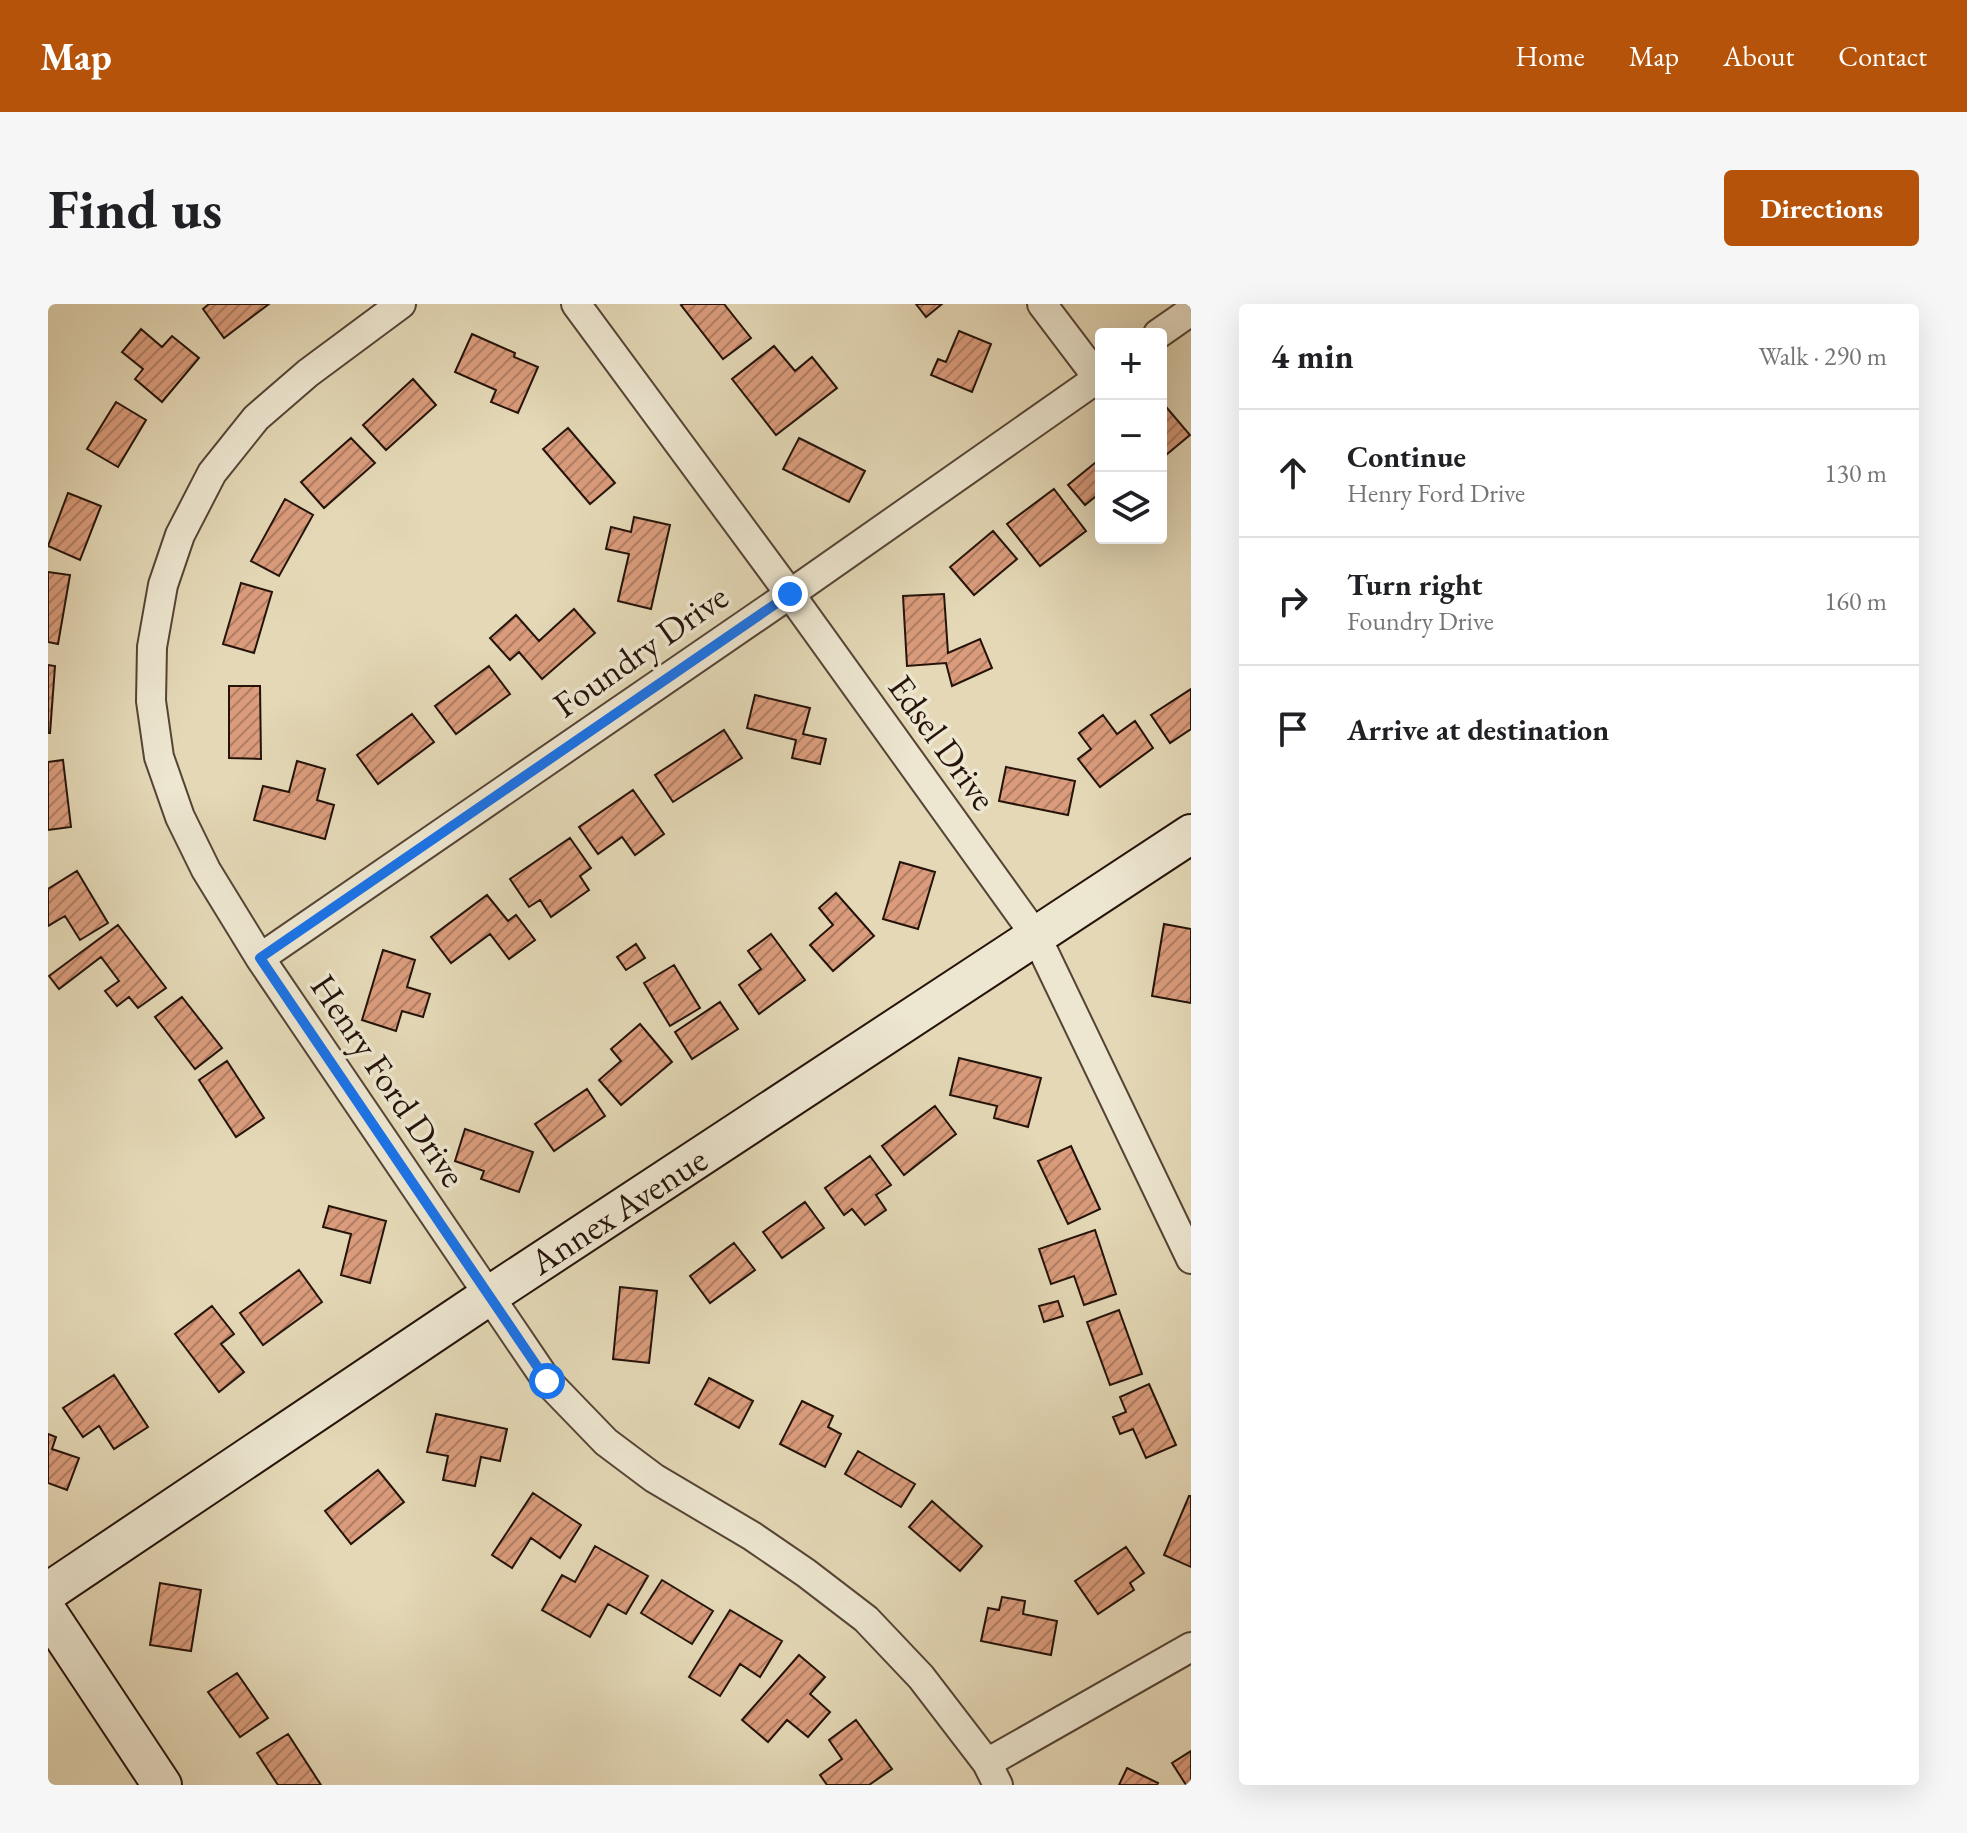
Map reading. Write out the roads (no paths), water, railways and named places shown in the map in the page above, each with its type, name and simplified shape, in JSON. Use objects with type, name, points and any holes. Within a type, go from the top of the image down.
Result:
[{"type":"street","name":"Henry Ford Drive","points":[[401,304],[308,373],[256,418],[212,473],[180,535],[163,585],[152,647],[151,701],[159,757],[180,817],[206,870],[260,958],[547,1381],[606,1442],[654,1478],[752,1536],[866,1619],[921,1677],[993,1774]]},
{"type":"street","name":"Edsel Drive","points":[[576,304],[1036,936],[1191,1259]]},
{"type":"street","points":[[1042,304],[1095,371]]},
{"type":"street","points":[[1167,328],[1191,311]]},
{"type":"street","name":"Foundry Drive","points":[[260,958],[1095,380]]},
{"type":"street","name":"Annex Avenue","points":[[48,1592],[490,1295],[1191,834]]},
{"type":"street","points":[[48,1613],[162,1785]]},
{"type":"street","points":[[993,1774],[1191,1647]]}]
